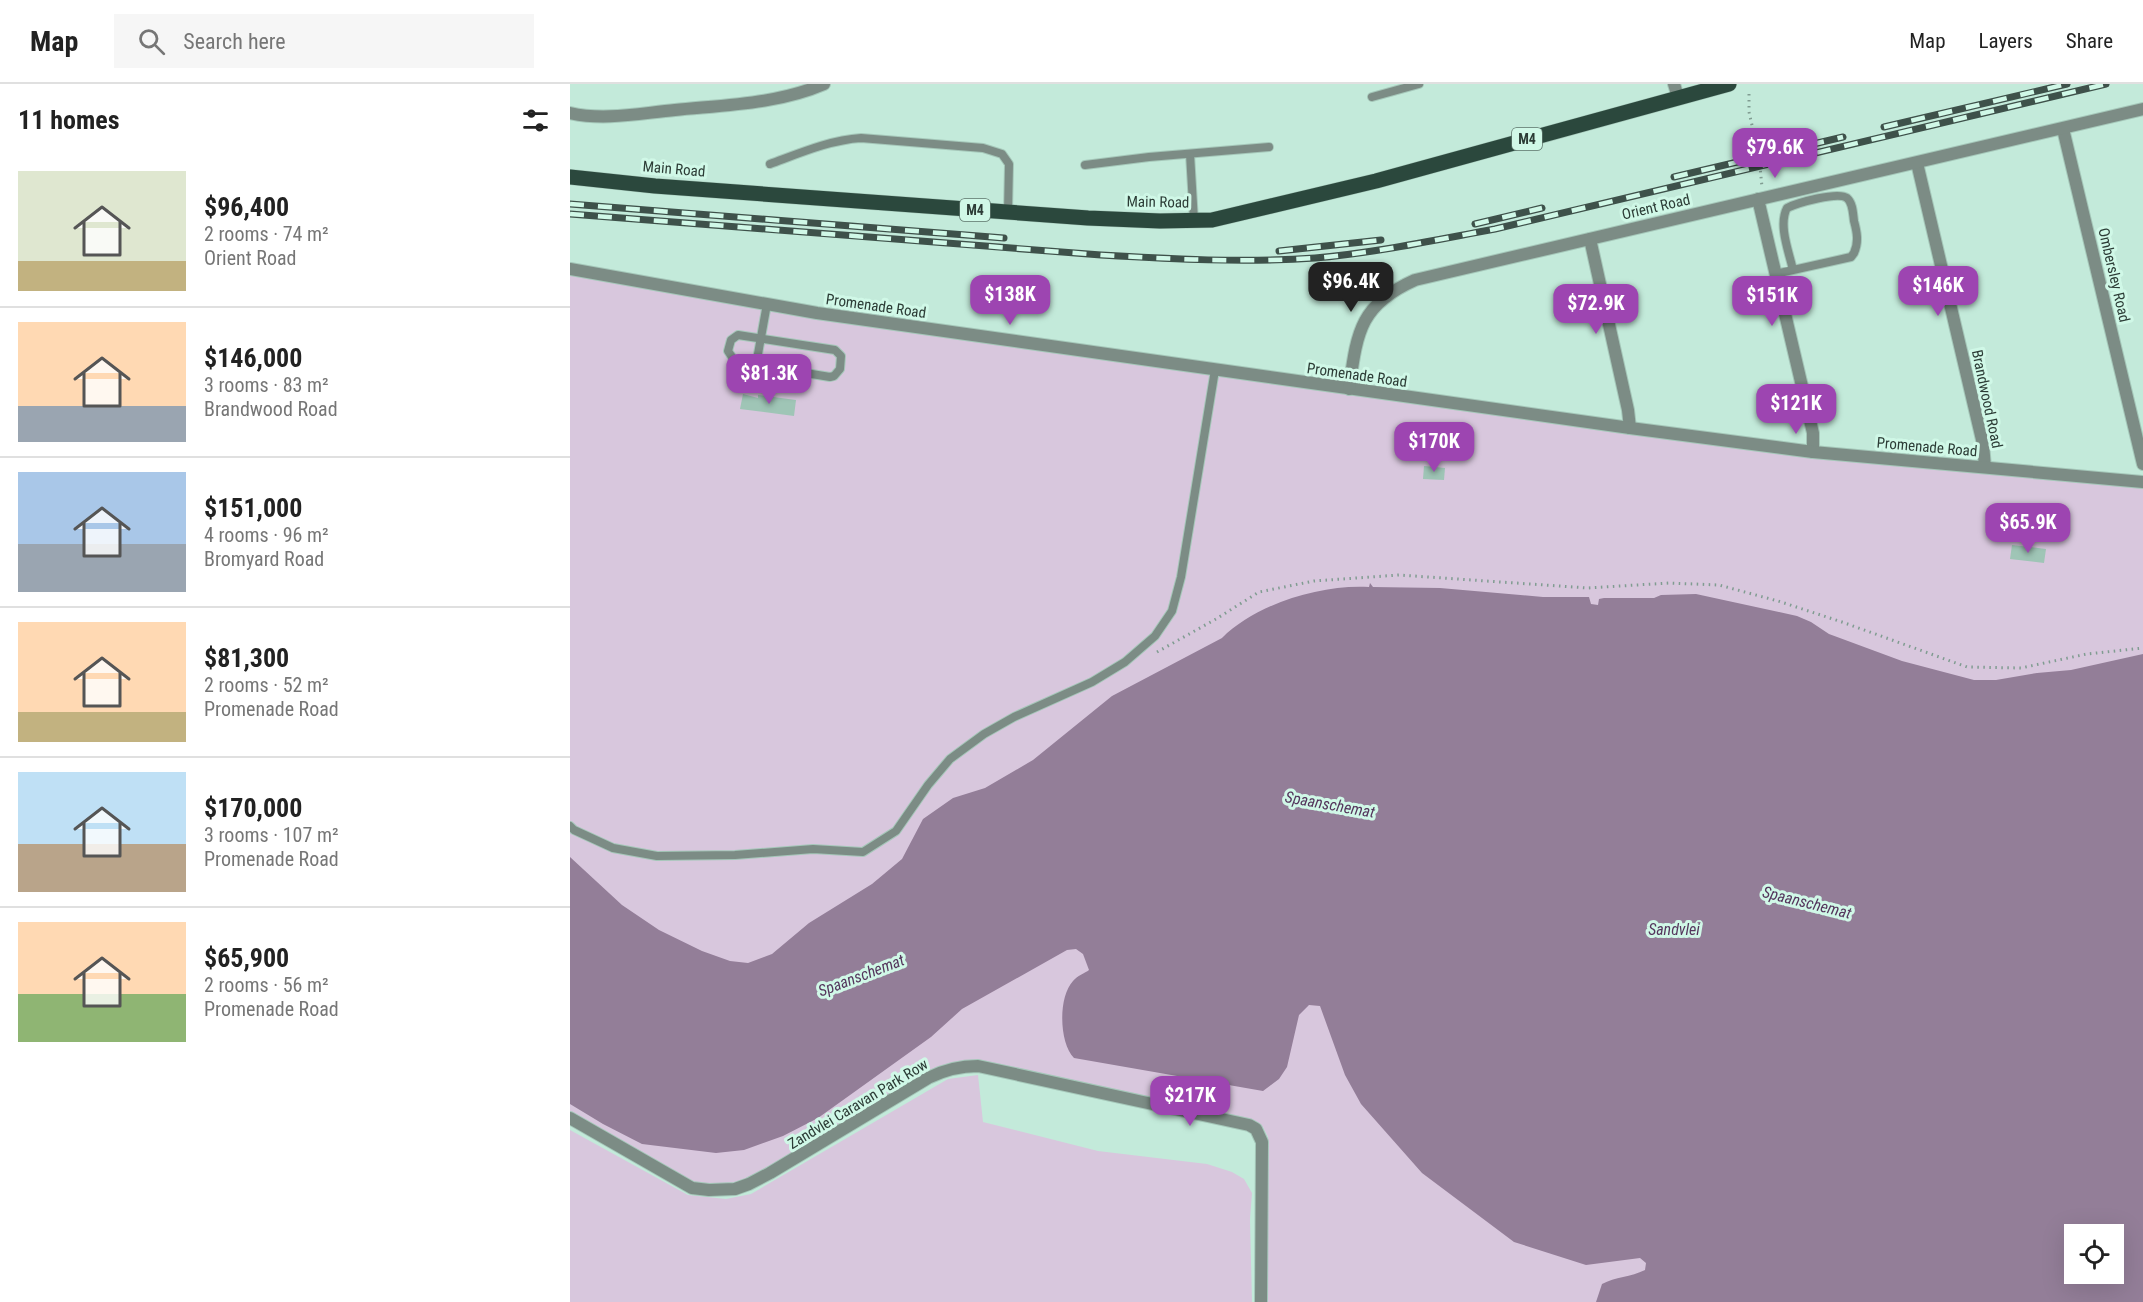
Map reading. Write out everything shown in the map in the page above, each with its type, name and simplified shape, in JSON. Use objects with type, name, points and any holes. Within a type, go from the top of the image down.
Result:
[{"type":"main road","name":"Main Road","points":[[570,177],[655,186],[1088,218],[1194,221],[1239,214],[1376,181],[1676,91],[1729,84]]},
{"type":"street","points":[[570,113],[587,116],[619,116],[761,101],[799,94],[824,84]]},
{"type":"street","name":"Orient Road","points":[[1349,389],[1358,336],[1366,316],[1378,302],[1396,289],[1415,280],[2143,109]]},
{"type":"street","name":"Ombersley Road","points":[[2063,129],[2143,464]]},
{"type":"street","name":"Brandwood Road","points":[[1917,163],[1983,444],[1985,467]]},
{"type":"street","points":[[1761,198],[1775,273],[1812,433],[1813,452]]},
{"type":"street","points":[[1590,239],[1630,428]]},
{"type":"street","name":"Promenade Road","points":[[570,269],[767,304],[1630,428],[1813,452],[2143,482]]},
{"type":"street","name":"Zandvlei Caravan Park Row","points":[[570,1118],[692,1188],[709,1190],[735,1189],[749,1184],[928,1078],[967,1066],[978,1066],[1249,1125],[1256,1129],[1262,1142],[1261,1302]]},
{"type":"lane","points":[[1372,98],[1419,84]]},
{"type":"lane","points":[[770,164],[816,147],[861,138],[983,148],[1002,154],[1009,164],[1008,212]]},
{"type":"lane","points":[[1085,165],[1269,147]]},
{"type":"lane","points":[[1190,154],[1194,221]]},
{"type":"lane","points":[[1775,273],[1793,270],[1854,254],[1858,236],[1851,206],[1846,198],[1826,197],[1787,208],[1784,213],[1784,229],[1793,270]]},
{"type":"lane","points":[[756,365],[767,304]]},
{"type":"lane","points":[[734,336],[761,338],[835,350],[841,356],[838,373],[830,376],[756,365],[734,360],[728,351],[728,345],[734,336]]},
{"type":"lane","points":[[570,826],[613,848],[657,856],[735,855],[813,849],[863,852],[896,831],[928,785],[950,759],[994,728],[1092,682],[1125,662],[1155,636],[1172,611],[1181,577],[1215,370]]},
{"type":"path","points":[[1749,94],[1749,112],[1759,156],[1761,198]]},
{"type":"path","points":[[1155,653],[1259,592],[1314,581],[1399,575],[1588,588],[1669,583],[1719,585],[1821,615],[1967,667],[2021,668],[2087,654],[2143,648]]},
{"type":"shaded area","points":[[570,269],[817,313],[1630,428],[2143,482],[2143,1302],[1263,1302],[1264,1163],[1268,1137],[1263,1127],[1253,1121],[952,1067],[737,1187],[683,1181],[570,1112]]},
{"type":"shaded area","points":[[978,1075],[983,1122],[1098,1151],[1207,1164],[1232,1172],[1244,1179],[1252,1193],[1250,1219],[1252,1302],[570,1302],[570,1130],[688,1195],[726,1199],[751,1194],[948,1079]]},
{"type":"water","name":"Sandvlei","points":[[1370,583],[1373,587],[1440,588],[1543,597],[1589,597],[1591,604],[1598,605],[1599,599],[1604,598],[1654,598],[1661,595],[1696,594],[1797,616],[1829,634],[1902,661],[1974,680],[1996,680],[2071,670],[2143,654],[2143,1302],[1596,1302],[1602,1284],[1645,1270],[1646,1263],[1640,1258],[1586,1265],[1514,1242],[1422,1173],[1361,1104],[1345,1075],[1320,1006],[1309,1005],[1299,1015],[1287,1067],[1279,1079],[1263,1091],[1074,1058],[1065,1042],[1063,1008],[1068,988],[1073,981],[1089,970],[1083,954],[1076,949],[1067,950],[962,1009],[931,1037],[818,1118],[783,1136],[744,1150],[716,1153],[642,1144],[570,1104],[570,857],[622,905],[659,930],[702,951],[730,961],[748,963],[772,954],[809,923],[872,884],[902,859],[923,819],[953,798],[985,788],[1033,760],[1112,696],[1222,638],[1236,626],[1271,606],[1310,593],[1350,587],[1369,587]]},
{"type":"building","points":[[743,394],[758,398],[758,395],[796,400],[794,416],[740,409]]},
{"type":"building","points":[[1424,466],[1445,468],[1444,480],[1423,479]]},
{"type":"building","points":[[2012,545],[2046,549],[2044,563],[2010,559]]},
{"type":"railway","points":[[1884,127],[2067,84]]},
{"type":"railway","points":[[570,214],[1101,255],[1235,260],[1315,258],[1382,250],[1495,229],[2106,84]]},
{"type":"railway","points":[[1674,177],[1843,137]]},
{"type":"railway","points":[[570,204],[1004,238]]},
{"type":"railway","points":[[1475,224],[1542,208]]},
{"type":"railway","points":[[1279,251],[1381,240]]},
{"type":"water label","name":"Spaanschemat","points":[[1330,804]]},
{"type":"water label","name":"Spaanschemat","points":[[1807,902]]},
{"type":"water label","name":"Spaanschemat","points":[[861,975]]}]
